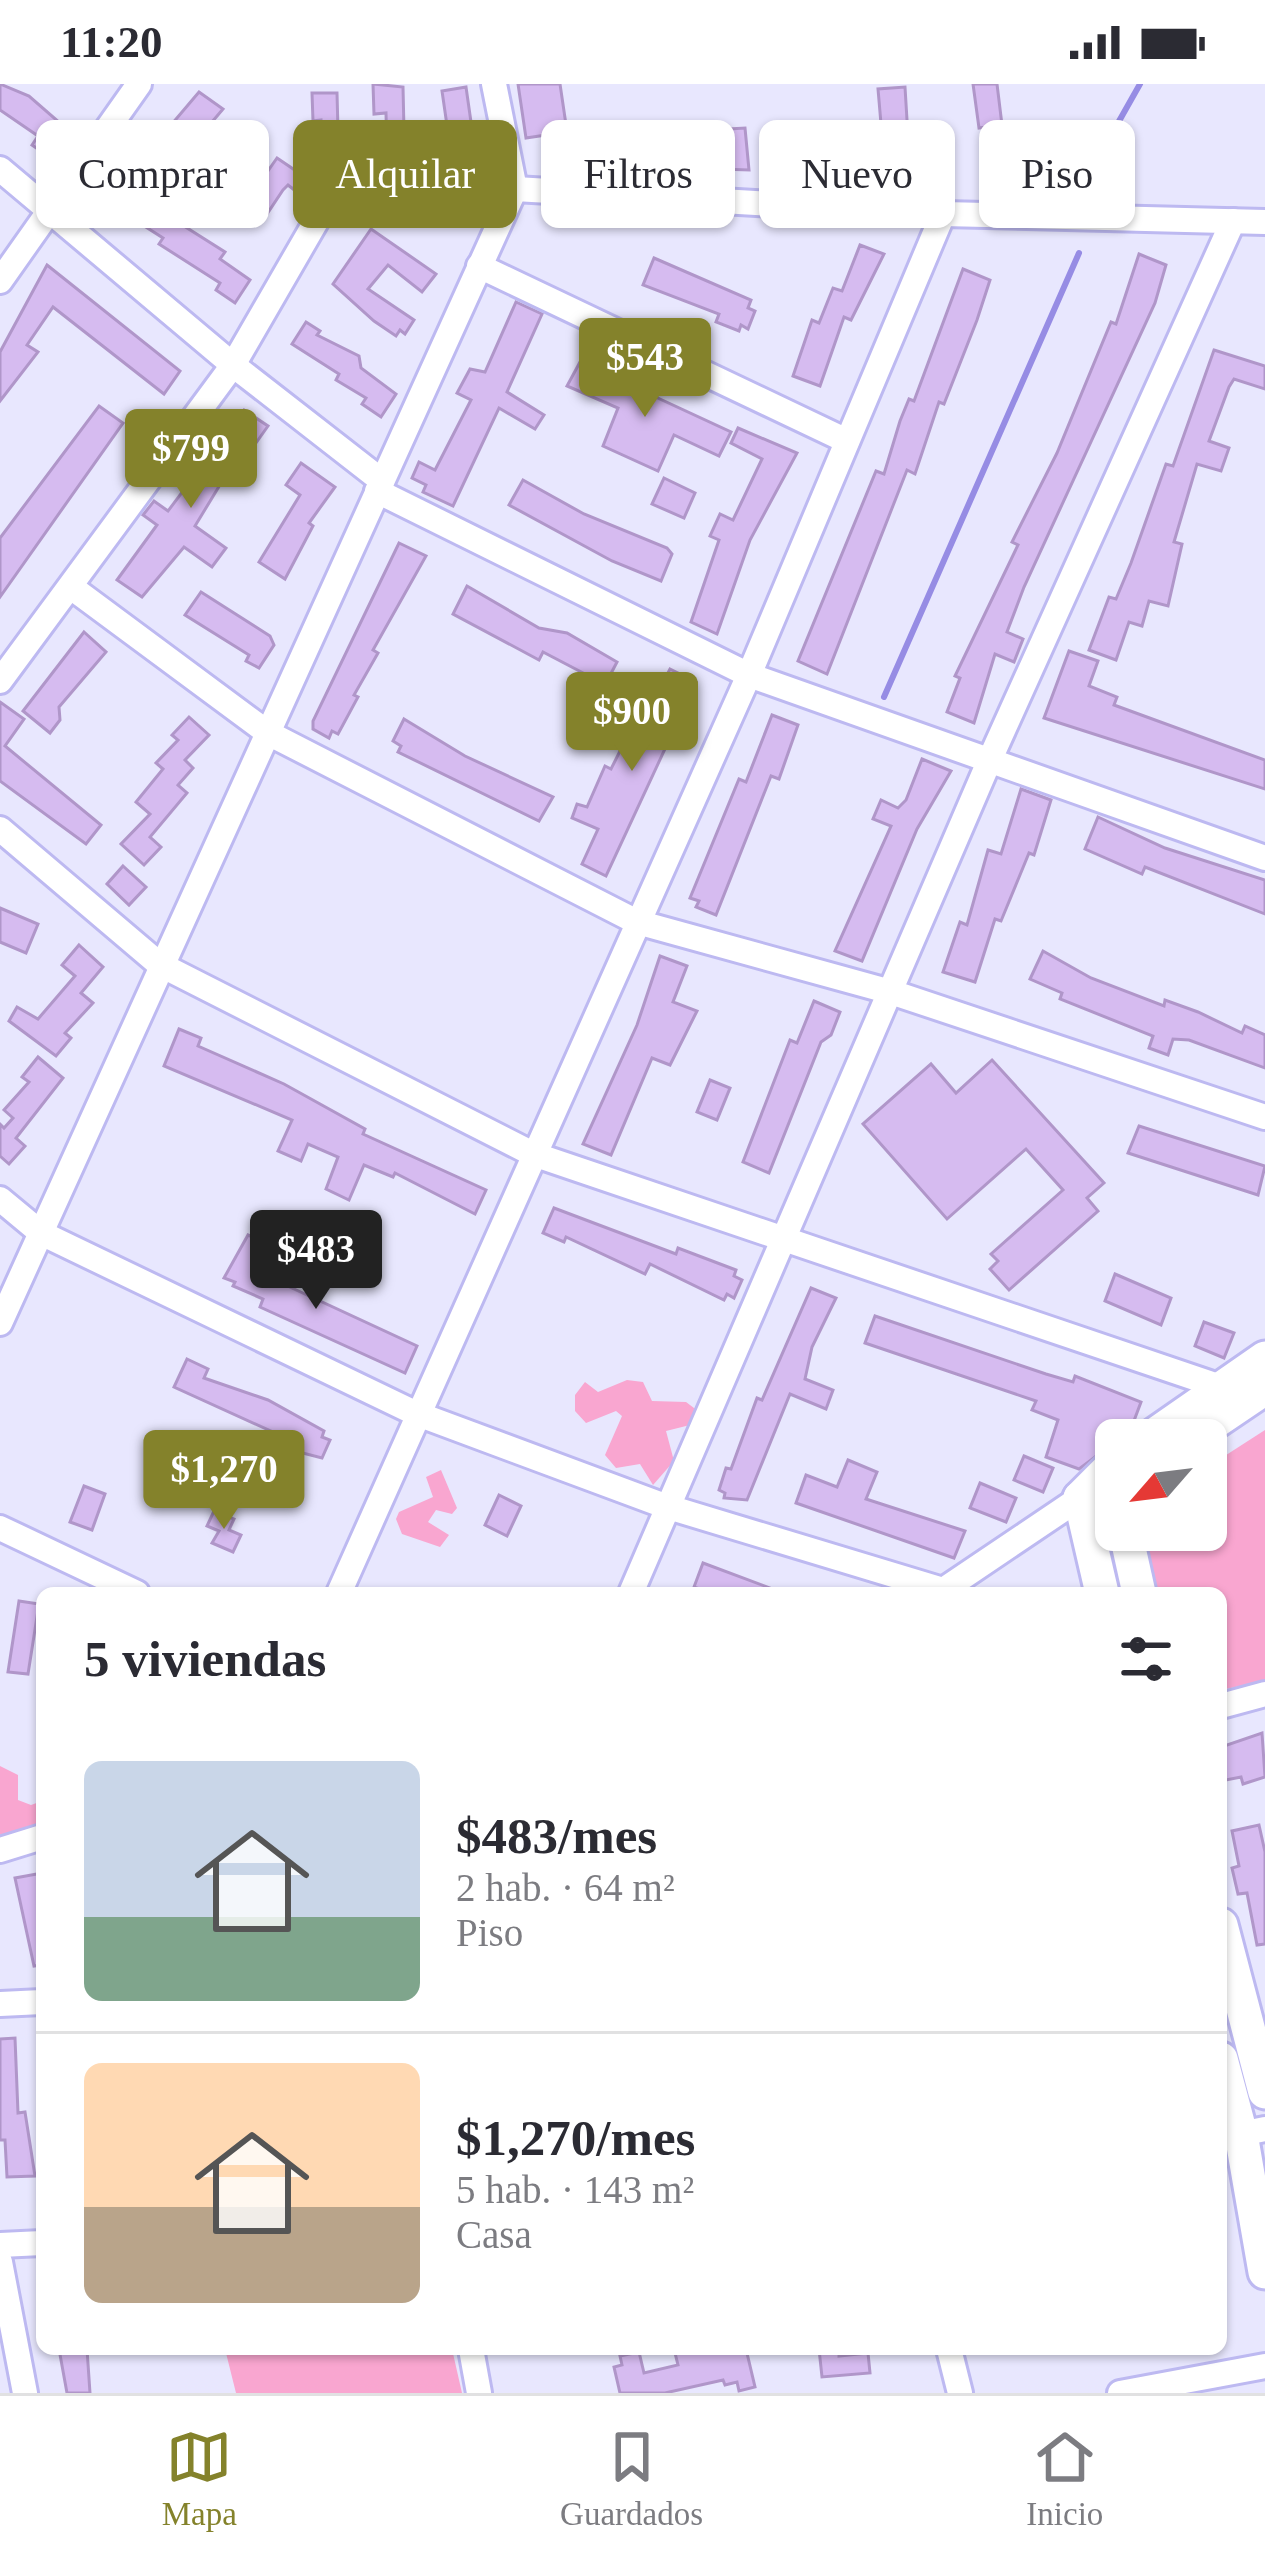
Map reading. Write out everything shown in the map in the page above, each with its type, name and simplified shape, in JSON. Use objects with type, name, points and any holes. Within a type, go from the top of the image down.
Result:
[{"type":"street","points":[[114,120],[139,84]]},
{"type":"street","points":[[494,84],[501,120]]},
{"type":"street","points":[[0,169],[36,196]]},
{"type":"street","points":[[517,189],[759,203]]},
{"type":"street","points":[[955,214],[1265,222]]},
{"type":"street","points":[[633,1587],[991,757],[1233,221]]},
{"type":"street","points":[[0,281],[38,228]]},
{"type":"street","points":[[75,228],[380,486],[749,675],[991,757],[1265,858]]},
{"type":"street","points":[[0,681],[232,365],[312,228]]},
{"type":"street","points":[[0,1323],[158,964],[497,228]]},
{"type":"street","points":[[341,1587],[749,675],[937,228]]},
{"type":"street","points":[[479,266],[848,441]]},
{"type":"street","points":[[71,586],[268,733],[637,922],[891,992],[1265,1117]]},
{"type":"street","points":[[0,829],[158,964],[533,1154],[1246,1391]]},
{"type":"street","points":[[0,1199],[41,1233],[415,1413],[665,1506],[925,1587]]},
{"type":"street","points":[[1213,1419],[1246,1391],[1265,1358]]},
{"type":"street","points":[[1189,1419],[1246,1391]]},
{"type":"street","points":[[948,1587],[1095,1488]]},
{"type":"street","points":[[1080,1498],[1101,1587]]},
{"type":"street","points":[[0,1528],[124,1587]]},
{"type":"street","points":[[1130,1551],[1138,1587]]},
{"type":"street","points":[[1227,1704],[1265,1694]]},
{"type":"street","points":[[0,1850],[36,1840]]},
{"type":"street","points":[[1227,1948],[1265,2092]]},
{"type":"street","points":[[0,2004],[36,2002]]},
{"type":"street","points":[[1227,2080],[1242,2134],[1265,2272]]},
{"type":"street","points":[[0,2245],[36,2242]]},
{"type":"street","points":[[0,2262],[25,2393]]},
{"type":"street","points":[[472,2355],[479,2393]]},
{"type":"street","points":[[950,2355],[960,2393]]},
{"type":"street","points":[[1120,2393],[1265,2366]]},
{"type":"shaded area","points":[[627,1380],[643,1382],[652,1401],[686,1402],[698,1411],[690,1425],[666,1431],[674,1461],[653,1485],[640,1464],[616,1468],[605,1455],[622,1416],[616,1411],[586,1423],[575,1411],[575,1395],[585,1382],[598,1392]]},
{"type":"shaded area","points":[[1265,1430],[1265,1681],[1227,1689],[1227,1587],[1151,1587],[1143,1551],[1227,1551],[1227,1454]]},
{"type":"shaded area","points":[[441,1470],[457,1508],[452,1514],[436,1510],[428,1522],[449,1535],[440,1547],[402,1534],[396,1519],[399,1512],[433,1497],[426,1477]]},
{"type":"shaded area","points":[[0,1766],[18,1775],[18,1800],[36,1803],[36,1828],[0,1835]]},
{"type":"shaded area","points":[[226,2355],[453,2355],[462,2393],[236,2393]]},
{"type":"building","points":[[0,84],[29,96],[57,120],[36,120],[36,135],[0,110]]},
{"type":"building","points":[[373,84],[403,87],[404,120],[374,114]]},
{"type":"building","points":[[518,84],[560,84],[565,120],[541,120],[541,136],[526,138]]},
{"type":"building","points":[[973,84],[997,84],[1001,120],[979,120],[979,128]]},
{"type":"building","points":[[466,87],[471,120],[446,120],[442,91]]},
{"type":"building","points":[[905,87],[907,120],[881,120],[878,89]]},
{"type":"building","points":[[199,92],[223,109],[214,120],[175,120]]},
{"type":"building","points":[[312,93],[337,93],[338,120],[313,120]]},
{"type":"building","points":[[745,128],[749,170],[735,170],[735,129]]},
{"type":"building","points":[[277,158],[293,169],[293,189],[288,185],[269,211],[269,169]]},
{"type":"building","points":[[147,228],[187,228],[225,252],[220,259],[250,280],[235,303],[216,290],[220,283],[159,244],[163,238]]},
{"type":"building","points":[[371,229],[436,274],[422,292],[388,265],[368,289],[414,320],[405,334],[400,330],[396,336],[374,321],[333,284]]},
{"type":"building","points":[[860,245],[884,254],[851,320],[844,317],[820,386],[793,376],[812,320],[819,323],[833,288],[842,291]]},
{"type":"building","points":[[1139,254],[1166,265],[1155,303],[1024,587],[1007,632],[1023,639],[1014,662],[995,654],[974,723],[947,712],[960,678],[955,676],[1018,545],[1012,542],[1057,453],[1111,322],[1116,324]]},
{"type":"building","points":[[654,258],[751,300],[748,308],[755,311],[748,329],[741,325],[739,331],[716,322],[719,314],[643,285]]},
{"type":"building","points":[[47,265],[180,371],[164,394],[53,307],[27,345],[38,352],[0,401],[0,352]]},
{"type":"building","points":[[963,269],[990,280],[977,320],[944,404],[939,402],[915,474],[907,470],[827,674],[798,661],[876,471],[884,474],[900,421],[909,399],[914,401]]},
{"type":"building","points":[[516,302],[542,314],[507,392],[544,415],[535,429],[499,408],[453,506],[423,492],[426,485],[412,478],[419,462],[435,470],[471,400],[457,393],[470,369],[485,372]]},
{"type":"building","points":[[306,322],[320,331],[317,335],[359,356],[361,368],[396,394],[381,417],[362,404],[366,398],[336,380],[339,374],[292,344]]},
{"type":"building","points":[[1214,350],[1265,366],[1265,389],[1234,379],[1229,387],[1209,441],[1229,448],[1221,471],[1197,464],[1174,542],[1182,544],[1168,606],[1149,601],[1142,626],[1129,622],[1116,660],[1089,650],[1109,597],[1116,599],[1131,563],[1166,464],[1173,466]]},
{"type":"building","points":[[580,362],[731,432],[719,456],[674,435],[658,471],[603,446],[618,408],[567,386]]},
{"type":"building","points":[[99,406],[123,423],[0,597],[0,538]]},
{"type":"building","points":[[244,410],[268,426],[234,474],[229,470],[195,526],[226,548],[212,567],[184,547],[142,597],[117,580],[157,525],[143,515],[154,501],[168,511]]},
{"type":"building","points":[[738,428],[797,453],[750,540],[717,634],[691,622],[719,540],[710,536],[720,514],[733,520],[762,459],[731,443]]},
{"type":"building","points":[[301,463],[335,487],[309,523],[313,526],[285,579],[259,562],[300,495],[286,485]]},
{"type":"building","points":[[664,478],[695,493],[684,518],[652,504]]},
{"type":"building","points":[[523,480],[584,514],[667,548],[672,554],[661,581],[612,561],[509,505]]},
{"type":"building","points":[[399,543],[426,556],[373,650],[378,653],[354,695],[358,697],[338,734],[332,731],[329,738],[313,729],[313,721]]},
{"type":"building","points":[[467,586],[539,628],[567,633],[617,662],[587,719],[577,714],[591,679],[543,652],[539,660],[453,614]]},
{"type":"building","points":[[201,592],[270,636],[274,645],[259,668],[246,661],[249,655],[185,615]]},
{"type":"building","points":[[84,632],[106,652],[59,707],[60,720],[50,733],[23,711]]},
{"type":"building","points":[[1069,651],[1098,661],[1089,686],[1117,697],[1114,705],[1265,760],[1265,789],[1044,718]]},
{"type":"building","points":[[670,669],[696,682],[606,876],[582,864],[598,829],[572,818],[577,804],[587,807],[605,766],[611,769],[622,747],[633,740]]},
{"type":"building","points":[[0,702],[24,719],[5,746],[101,825],[86,844],[0,781]]},
{"type":"building","points":[[772,715],[798,725],[779,779],[771,776],[716,915],[696,907],[699,901],[690,898],[739,779],[746,782]]},
{"type":"building","points":[[189,717],[209,735],[185,760],[193,768],[178,785],[187,793],[150,837],[161,847],[144,865],[121,844],[150,814],[136,802],[163,769],[156,763],[178,740],[172,735]]},
{"type":"building","points":[[404,719],[465,756],[553,797],[539,821],[398,752],[401,746],[393,741]]},
{"type":"building","points":[[922,759],[951,771],[917,829],[862,961],[835,951],[891,826],[873,819],[881,800],[898,808],[906,800]]},
{"type":"building","points":[[1021,789],[1051,800],[1034,855],[1029,853],[1001,921],[995,919],[975,982],[943,972],[960,922],[967,925],[988,850],[1001,854]]},
{"type":"building","points":[[1098,817],[1165,848],[1265,880],[1265,914],[1145,867],[1142,874],[1085,849]]},
{"type":"building","points":[[123,866],[146,887],[129,905],[107,884]]},
{"type":"building","points":[[0,908],[38,924],[26,953],[0,942]]},
{"type":"building","points":[[79,945],[103,967],[81,993],[93,1003],[65,1033],[71,1038],[56,1056],[9,1021],[17,1007],[38,1019],[75,976],[62,965]]},
{"type":"building","points":[[1043,951],[1091,978],[1164,1006],[1165,1000],[1242,1033],[1245,1026],[1265,1035],[1265,1068],[1189,1040],[1173,1039],[1168,1055],[1149,1048],[1153,1036],[1060,999],[1062,993],[1030,979]]},
{"type":"building","points":[[660,956],[687,966],[673,1002],[697,1011],[670,1065],[652,1058],[611,1155],[583,1144],[637,1025]]},
{"type":"building","points":[[814,1001],[840,1012],[831,1035],[821,1042],[769,1173],[743,1162],[790,1040],[797,1043]]},
{"type":"building","points":[[179,1029],[201,1038],[198,1046],[284,1084],[365,1129],[363,1134],[486,1190],[475,1214],[395,1173],[393,1177],[364,1165],[349,1200],[326,1189],[338,1157],[308,1144],[301,1161],[278,1151],[292,1120],[164,1066]]},
{"type":"building","points":[[38,1057],[63,1078],[16,1138],[25,1146],[9,1164],[0,1156],[0,1124],[4,1128],[13,1118],[4,1110],[29,1082],[22,1077]]},
{"type":"building","points":[[992,1060],[1104,1183],[1087,1198],[1098,1211],[1009,1290],[990,1269],[998,1261],[991,1254],[1063,1190],[1026,1149],[947,1219],[863,1124],[931,1064],[956,1093]]},
{"type":"building","points":[[710,1080],[730,1088],[717,1120],[697,1112]]},
{"type":"building","points":[[1139,1126],[1265,1166],[1258,1195],[1128,1153]]},
{"type":"building","points":[[554,1208],[676,1254],[678,1248],[736,1270],[734,1276],[742,1280],[734,1298],[727,1294],[724,1300],[650,1264],[645,1274],[566,1237],[564,1242],[543,1233]]},
{"type":"building","points":[[248,1235],[265,1242],[253,1270],[417,1346],[405,1373],[260,1307],[263,1299],[233,1286],[235,1282],[224,1278]]},
{"type":"building","points":[[1115,1274],[1171,1298],[1161,1325],[1105,1301]]},
{"type":"building","points":[[811,1288],[836,1298],[812,1347],[805,1379],[833,1390],[826,1409],[790,1394],[747,1500],[724,1498],[719,1490],[726,1468],[731,1469],[757,1398],[762,1400]]},
{"type":"building","points":[[875,1316],[1046,1374],[1073,1382],[1075,1376],[1141,1402],[1135,1419],[1095,1419],[1095,1457],[1079,1469],[1046,1457],[1058,1420],[1032,1410],[1036,1401],[865,1343]]},
{"type":"building","points":[[1204,1322],[1234,1333],[1224,1358],[1195,1346]]},
{"type":"building","points":[[187,1359],[208,1369],[204,1378],[268,1400],[324,1431],[322,1437],[330,1440],[322,1458],[291,1450],[295,1442],[174,1387]]},
{"type":"building","points":[[1024,1456],[1053,1468],[1043,1492],[1014,1480]]},
{"type":"building","points":[[848,1460],[877,1472],[866,1499],[965,1531],[954,1558],[796,1503],[806,1475],[837,1487]]},
{"type":"building","points":[[980,1483],[1016,1498],[1006,1522],[970,1508]]},
{"type":"building","points":[[84,1486],[105,1494],[92,1530],[70,1522]]},
{"type":"building","points":[[499,1495],[521,1506],[507,1536],[485,1525]]},
{"type":"building","points":[[214,1511],[234,1519],[229,1530],[241,1535],[233,1552],[212,1543],[219,1531],[207,1526]]},
{"type":"building","points":[[703,1563],[767,1587],[694,1587]]},
{"type":"building","points":[[19,1601],[36,1604],[28,1674],[8,1672]]},
{"type":"building","points":[[1262,1733],[1265,1777],[1243,1784],[1241,1777],[1227,1780],[1227,1745]]},
{"type":"building","points":[[1259,1825],[1265,1852],[1265,1944],[1257,1945],[1247,1893],[1238,1894],[1232,1868],[1239,1866],[1232,1831]]},
{"type":"building","points":[[36,1874],[36,1966],[34,1966],[15,1878]]},
{"type":"building","points":[[15,2038],[18,2113],[25,2112],[35,2176],[7,2177],[5,2140],[0,2140],[0,2039]]},
{"type":"building","points":[[60,2355],[87,2355],[90,2393],[67,2393]]},
{"type":"building","points":[[640,2355],[644,2373],[678,2365],[676,2355],[747,2355],[755,2387],[739,2391],[737,2382],[725,2385],[723,2380],[665,2393],[620,2393],[614,2367],[622,2365],[620,2356]]},
{"type":"building","points":[[820,2355],[868,2355],[870,2373],[822,2377]]},
{"type":"waterway","points":[[1120,120],[1140,84]]},
{"type":"waterway","points":[[884,697],[1079,253]]}]
